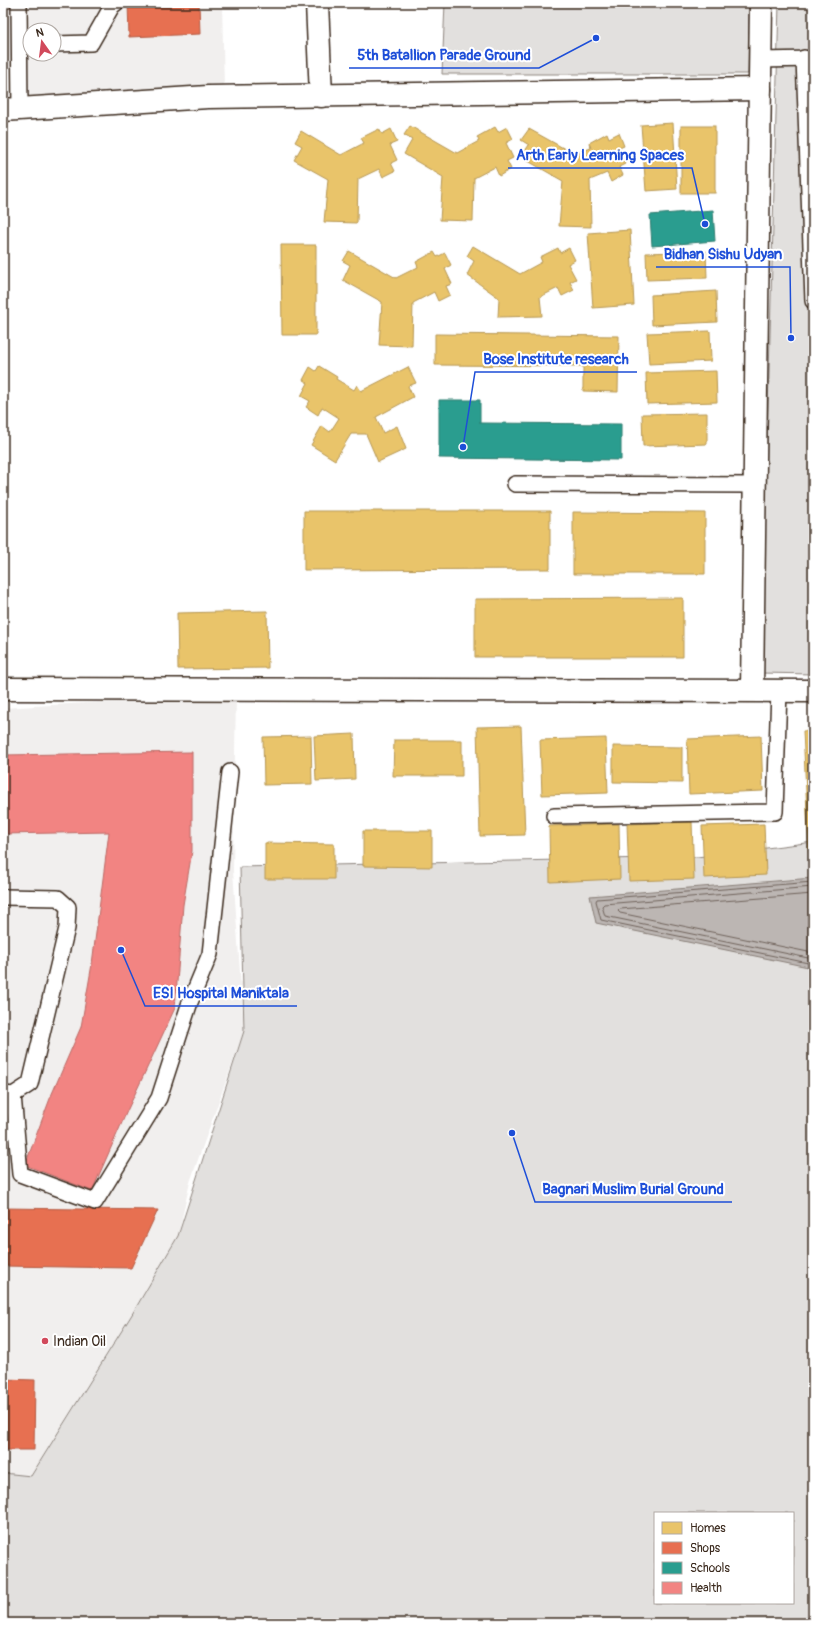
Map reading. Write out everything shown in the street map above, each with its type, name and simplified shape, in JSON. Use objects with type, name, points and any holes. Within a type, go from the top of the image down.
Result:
[{"type":"street","points":[[317,3],[321,96]]},
{"type":"street","points":[[752,690],[761,3]]},
{"type":"street","points":[[12,109],[208,97],[760,89]]},
{"type":"street","points":[[3,690],[813,691]]},
{"type":"lane","points":[[19,3],[22,24]]},
{"type":"lane","points":[[62,44],[91,43],[112,6],[116,3]]},
{"type":"lane","points":[[760,60],[808,59],[813,301]]},
{"type":"lane","points":[[12,109],[22,60]]},
{"type":"lane","points":[[515,484],[755,485]]},
{"type":"lane","points":[[554,816],[775,812],[779,690]]},
{"type":"lane","points":[[3,897],[58,898],[68,907],[67,928],[30,1084],[8,1094],[20,1174],[95,1202],[160,1098],[190,1002],[210,954],[230,772]]},
{"type":"shaded area","points":[[3,3],[222,3],[224,87],[3,97]]},
{"type":"shaded area","points":[[445,3],[749,3],[748,74],[442,74]]},
{"type":"shaded area","points":[[779,3],[813,3],[813,674],[761,673]]},
{"type":"shaded area","points":[[236,694],[233,870],[244,1031],[190,1182],[178,1236],[131,1316],[31,1476],[3,1473],[3,708]]},
{"type":"shaded area","points":[[813,842],[813,1623],[3,1623],[3,1473],[31,1476],[131,1316],[178,1236],[244,1031],[240,867],[697,857]]},
{"type":"water","points":[[813,878],[813,968],[596,923],[590,896]]},
{"type":"building: Homes","points":[[673,123],[677,189],[646,191],[641,125]]},
{"type":"building: Homes","points":[[410,126],[457,153],[479,141],[477,137],[495,127],[498,132],[507,127],[513,139],[506,143],[513,158],[507,161],[511,169],[499,176],[495,167],[474,178],[473,221],[440,220],[443,177],[404,154],[412,140],[404,135]]},
{"type":"building: Homes","points":[[681,126],[715,126],[715,193],[681,193]]},
{"type":"building: Homes","points":[[379,129],[382,134],[391,129],[397,142],[390,145],[397,160],[391,163],[395,171],[383,177],[379,169],[358,179],[357,223],[324,222],[328,179],[294,160],[302,146],[295,142],[301,131],[341,155],[364,143],[361,138]]},
{"type":"building: Homes","points":[[529,129],[574,154],[591,148],[589,143],[607,133],[609,138],[619,133],[624,146],[617,149],[625,164],[619,167],[623,175],[611,182],[607,173],[590,180],[591,227],[559,226],[563,181],[521,157],[529,145],[521,140]]},
{"type":"building: Homes","points":[[630,230],[634,305],[593,308],[588,233]]},
{"type":"building: Homes","points":[[281,245],[316,245],[316,335],[282,335]]},
{"type":"building: Homes","points":[[473,246],[520,274],[542,262],[540,257],[558,248],[560,253],[569,248],[575,260],[568,264],[576,279],[570,282],[574,290],[562,296],[558,288],[540,297],[542,316],[498,317],[499,298],[467,275],[474,261],[467,256]]},
{"type":"building: Homes","points":[[349,251],[396,278],[418,267],[416,262],[434,252],[437,257],[445,253],[451,265],[445,269],[452,284],[446,286],[450,295],[438,301],[434,292],[413,303],[412,346],[379,345],[382,302],[343,280],[350,265],[343,261]]},
{"type":"building: Homes","points":[[706,251],[707,278],[647,280],[646,253]]},
{"type":"building: Homes","points":[[716,291],[717,322],[652,325],[651,295]]},
{"type":"building: Homes","points":[[710,331],[711,361],[649,364],[647,333]]},
{"type":"building: Homes","points":[[435,334],[619,336],[618,392],[583,391],[583,366],[435,365]]},
{"type":"building: Homes","points":[[319,366],[354,390],[357,385],[361,391],[408,367],[416,383],[408,386],[413,397],[376,417],[383,433],[397,426],[406,449],[378,462],[366,434],[351,434],[335,460],[311,445],[322,426],[330,432],[339,418],[322,407],[318,415],[306,407],[310,401],[301,396],[308,383],[303,380],[310,367],[316,371]]},
{"type":"building: Homes","points":[[716,371],[717,402],[647,404],[646,373]]},
{"type":"building: Homes","points":[[707,413],[707,444],[643,446],[642,414]]},
{"type":"building: Homes","points":[[304,511],[550,511],[550,569],[304,570]]},
{"type":"building: Homes","points":[[573,512],[705,513],[705,574],[573,574]]},
{"type":"building: Homes","points":[[683,598],[683,657],[475,657],[475,599]]},
{"type":"building: Homes","points":[[267,611],[268,668],[178,669],[177,613]]},
{"type":"building: Homes","points":[[521,726],[525,835],[480,836],[477,727]]},
{"type":"building: Homes","points":[[813,730],[813,853],[809,853],[803,731]]},
{"type":"building: Homes","points":[[354,734],[355,779],[316,781],[314,736]]},
{"type":"building: Homes","points":[[311,736],[312,784],[264,785],[263,737]]},
{"type":"building: Homes","points":[[761,736],[763,791],[689,794],[687,739]]},
{"type":"building: Homes","points":[[606,738],[608,793],[542,795],[540,740]]},
{"type":"building: Homes","points":[[394,740],[462,740],[462,776],[393,776]]},
{"type":"building: Homes","points":[[613,746],[682,747],[682,783],[613,782]]},
{"type":"building: Homes","points":[[692,822],[694,879],[629,881],[627,824]]},
{"type":"building: Homes","points":[[619,824],[620,879],[550,882],[549,826]]},
{"type":"building: Homes","points":[[764,824],[766,875],[704,878],[702,826]]},
{"type":"building: Homes","points":[[363,831],[432,831],[432,867],[363,866]]},
{"type":"building: Homes","points":[[265,843],[334,844],[334,879],[265,879]]},
{"type":"building: Shops","points":[[128,3],[199,3],[200,34],[129,37]]},
{"type":"building: Shops","points":[[3,1208],[158,1210],[131,1268],[3,1266]]},
{"type":"building: Shops","points":[[3,1379],[35,1380],[34,1450],[3,1450]]},
{"type":"building: Schools","points":[[713,210],[715,241],[652,246],[650,215]]},
{"type":"building: Schools","points":[[439,400],[480,400],[480,423],[621,424],[621,460],[439,458]]},
{"type":"building: Health","points":[[192,752],[192,851],[183,905],[175,1008],[92,1191],[25,1165],[51,1096],[81,1027],[92,964],[109,832],[3,834],[3,755]]},
{"type":"place","name":"5th Batallion Parade Ground","points":[[596,38]]},
{"type":"place","name":"Arth Early Learning Spaces","points":[[705,224]]},
{"type":"place","name":"Bidhan Sishu Udyan","points":[[791,338]]},
{"type":"place","name":"Bose Institute research","points":[[463,447]]},
{"type":"place","name":"ESI Hospital Maniktala","points":[[121,950]]},
{"type":"place","name":"Bagnari Muslim Burial Ground","points":[[512,1133]]},
{"type":"place","name":"Indian Oil","points":[[45,1341]]}]
